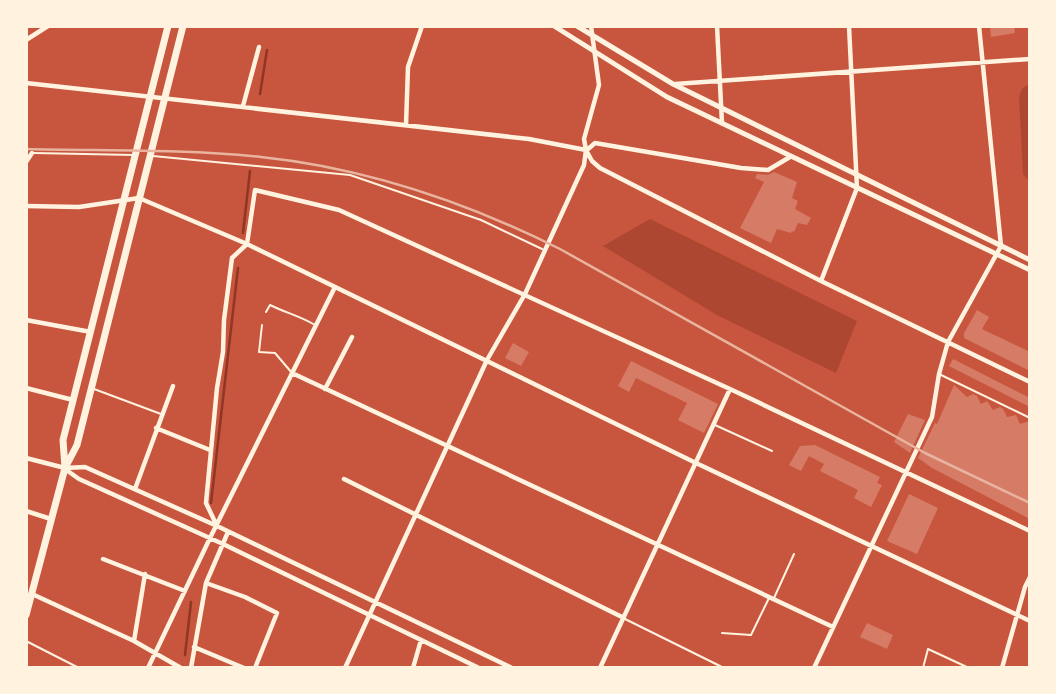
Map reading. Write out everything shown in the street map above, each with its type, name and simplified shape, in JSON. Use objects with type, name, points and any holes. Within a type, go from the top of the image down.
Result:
[{"type":"main road","points":[[65,468],[63,440],[168,26]]},
{"type":"main road","points":[[26,615],[65,468],[77,445],[183,26]]},
{"type":"street","points":[[26,40],[48,26]]},
{"type":"street","points":[[406,125],[408,67],[422,26]]},
{"type":"street","points":[[554,26],[667,97],[1030,270]]},
{"type":"street","points":[[577,26],[673,84],[1030,260]]},
{"type":"street","points":[[345,668],[487,360],[525,294],[584,165],[584,139],[598,85],[592,26]]},
{"type":"street","points":[[717,26],[722,124]]},
{"type":"street","points":[[821,281],[858,188],[849,26]]},
{"type":"street","points":[[814,668],[932,417],[939,374],[948,342],[1001,246],[979,26]]},
{"type":"street","points":[[243,106],[259,47]]},
{"type":"street","points":[[673,84],[1030,59]]},
{"type":"street","points":[[26,83],[529,139],[586,150],[595,143],[741,168],[768,170],[790,156]]},
{"type":"street","points":[[586,150],[600,168],[821,281],[1030,382]]},
{"type":"street","points":[[26,162],[29,153]]},
{"type":"street","points":[[217,526],[206,503],[232,258],[247,244],[256,190],[339,210],[730,389],[1030,531]]},
{"type":"street","points":[[26,206],[79,207],[139,198],[247,244],[696,463],[1030,621]]},
{"type":"street","points":[[148,668],[335,287]]},
{"type":"street","points":[[26,320],[91,332]]},
{"type":"street","points":[[326,389],[352,337]]},
{"type":"street","points":[[292,373],[833,627]]},
{"type":"street","points":[[135,489],[173,386]]},
{"type":"street","points":[[26,387],[73,401]]},
{"type":"street","points":[[600,668],[730,389]]},
{"type":"street","points":[[156,428],[210,450]]},
{"type":"street","points":[[26,458],[65,468],[85,467],[217,526],[512,668]]},
{"type":"street","points":[[65,468],[79,479],[223,544],[480,668]]},
{"type":"street","points":[[344,479],[622,617]]},
{"type":"street","points":[[26,511],[51,519]]},
{"type":"street","points":[[191,668],[206,583],[228,532]]},
{"type":"street","points":[[103,559],[185,591]]},
{"type":"street","points":[[134,641],[145,574]]},
{"type":"street","points":[[1002,668],[1030,577]]},
{"type":"street","points":[[206,583],[277,612],[256,668]]},
{"type":"street","points":[[32,594],[134,641],[181,667]]},
{"type":"street","points":[[413,668],[421,640]]},
{"type":"street","points":[[194,648],[244,668]]},
{"type":"lane","points":[[29,153],[150,156],[350,175],[481,220],[545,250]]},
{"type":"lane","points":[[266,312],[270,305],[291,315],[296,314],[316,326]]},
{"type":"lane","points":[[262,325],[259,352],[275,353],[292,373]]},
{"type":"lane","points":[[939,374],[1030,418]]},
{"type":"lane","points":[[91,388],[162,414]]},
{"type":"lane","points":[[714,425],[772,451]]},
{"type":"lane","points":[[722,633],[751,635],[794,554]]},
{"type":"lane","points":[[622,617],[724,668]]},
{"type":"lane","points":[[26,641],[79,668]]},
{"type":"lane","points":[[923,668],[928,649],[969,668]]},
{"type":"shaded area","points":[[1030,83],[1030,182],[1023,174],[1019,97],[1022,89]]},
{"type":"shaded area","points":[[650,219],[857,321],[836,373],[717,315],[603,246]]},
{"type":"building","points":[[990,26],[1014,26],[1015,33],[991,37]]},
{"type":"building","points":[[774,172],[797,182],[792,198],[798,201],[795,209],[811,218],[807,225],[798,223],[791,233],[777,229],[771,243],[740,228],[764,182],[755,178],[757,174],[768,175]]},
{"type":"building","points":[[977,310],[989,317],[982,329],[1030,352],[1030,371],[964,338],[964,333]]},
{"type":"building","points":[[513,343],[529,352],[521,366],[505,358]]},
{"type":"building","points":[[953,359],[1030,398],[1030,407],[949,366]]},
{"type":"building","points":[[631,361],[718,404],[704,433],[678,420],[687,403],[636,378],[629,392],[618,386]]},
{"type":"building","points":[[954,385],[967,397],[973,394],[977,396],[981,404],[987,401],[993,410],[1000,407],[1007,417],[1016,415],[1020,424],[1030,421],[1030,519],[918,458]]},
{"type":"building","points":[[908,414],[925,420],[910,453],[894,442]]},
{"type":"building","points":[[815,445],[880,477],[877,483],[882,485],[871,507],[854,498],[858,490],[820,471],[824,464],[809,456],[801,471],[789,465],[800,446]]},
{"type":"building","points":[[909,494],[938,508],[917,554],[887,541]]},
{"type":"building","points":[[867,623],[893,635],[887,649],[860,637]]},
{"type":"waterway","points":[[260,94],[267,50]]},
{"type":"waterway","points":[[243,233],[250,171]]},
{"type":"waterway","points":[[211,503],[238,268]]},
{"type":"waterway","points":[[185,655],[191,602]]},
{"type":"railway","points":[[26,149],[173,151],[261,157],[339,169],[452,202],[560,249],[925,453],[1030,503]]}]
